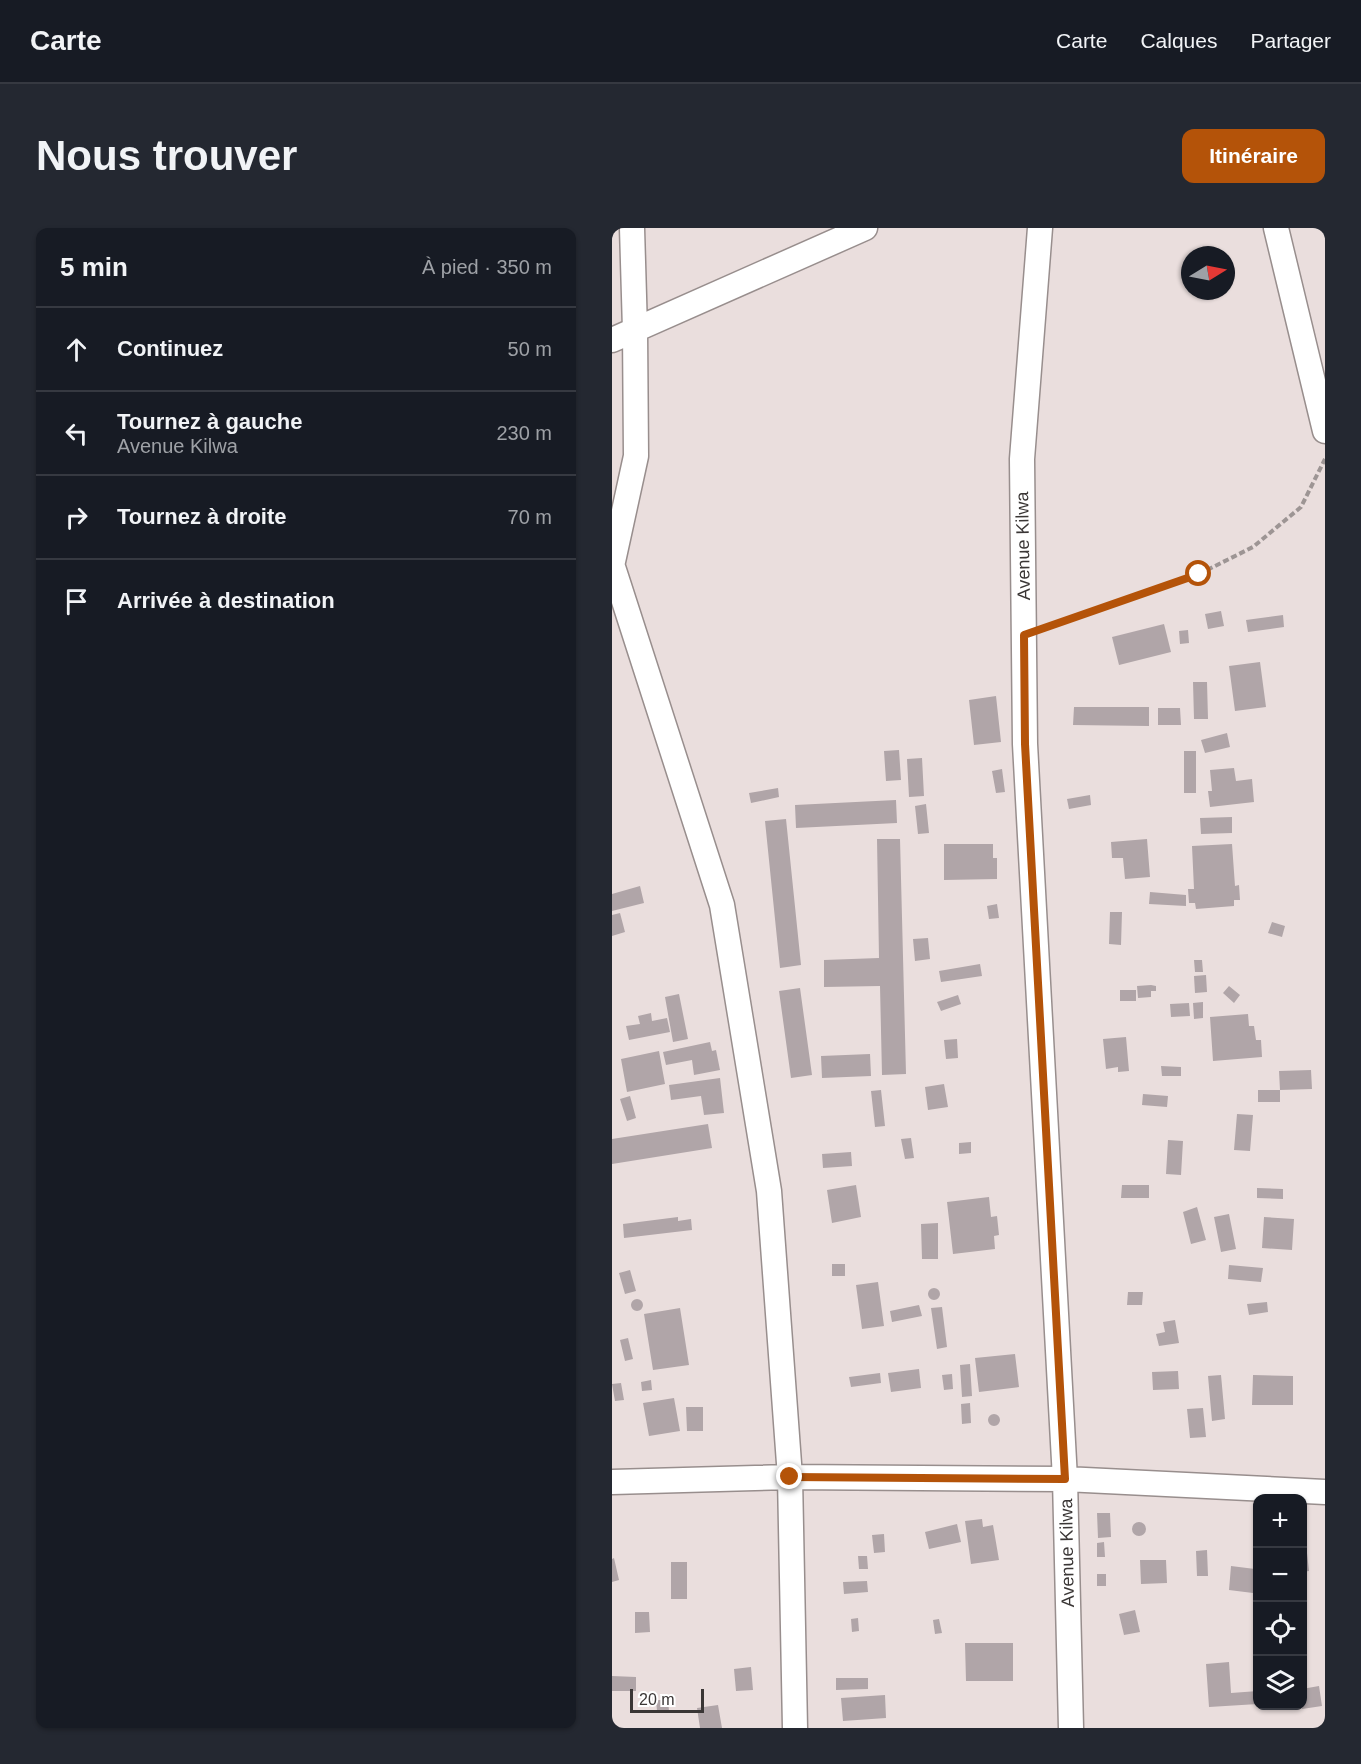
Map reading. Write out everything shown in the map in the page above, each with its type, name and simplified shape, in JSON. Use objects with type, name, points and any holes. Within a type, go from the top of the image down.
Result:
[{"type":"street","points":[[632,228],[636,456],[612,565],[722,904],[769,1191],[790,1477],[795,1728]]},
{"type":"street","points":[[612,340],[865,228]]},
{"type":"street","name":"Avenue Kilwa","points":[[1040,228],[1022,459],[1025,744],[1065,1479],[1071,1728]]},
{"type":"street","points":[[1276,228],[1325,431]]},
{"type":"street","points":[[612,1482],[790,1477],[1065,1479],[1325,1492]]},
{"type":"path","points":[[1024,635],[1199,574],[1253,547],[1301,507],[1325,459]]},
{"type":"building","points":[[1221,611],[1224,626],[1208,629],[1205,614]]},
{"type":"building","points":[[1283,615],[1284,627],[1248,632],[1246,620]]},
{"type":"building","points":[[1164,624],[1171,652],[1119,665],[1112,637]]},
{"type":"building","points":[[1188,630],[1189,643],[1180,644],[1179,631]]},
{"type":"building","points":[[1260,662],[1266,707],[1235,711],[1229,666]]},
{"type":"building","points":[[1193,682],[1207,682],[1208,719],[1194,719]]},
{"type":"building","points":[[996,696],[1001,742],[974,745],[969,700]]},
{"type":"building","points":[[1074,707],[1149,707],[1149,726],[1073,725]]},
{"type":"building","points":[[1158,708],[1180,708],[1181,725],[1158,725]]},
{"type":"building","points":[[1227,733],[1230,747],[1205,753],[1201,740]]},
{"type":"building","points":[[899,750],[901,780],[886,781],[884,751]]},
{"type":"building","points":[[1184,751],[1196,751],[1196,793],[1184,793]]},
{"type":"building","points":[[922,758],[924,796],[909,797],[907,759]]},
{"type":"building","points":[[1234,768],[1236,781],[1252,779],[1254,802],[1210,807],[1208,791],[1212,791],[1210,770]]},
{"type":"building","points":[[1002,769],[1005,792],[996,793],[992,771]]},
{"type":"building","points":[[778,788],[779,797],[751,803],[749,793]]},
{"type":"building","points":[[1090,795],[1091,805],[1069,809],[1067,799]]},
{"type":"building","points":[[896,800],[897,823],[796,828],[795,805]]},
{"type":"building","points":[[926,804],[929,833],[918,834],[915,806]]},
{"type":"building","points":[[1232,817],[1232,833],[1201,834],[1200,818]]},
{"type":"building","points":[[786,819],[801,965],[780,968],[765,821]]},
{"type":"building","points":[[877,839],[900,839],[906,1074],[882,1075],[880,986],[824,987],[824,960],[879,958]]},
{"type":"building","points":[[1147,839],[1150,877],[1125,879],[1123,858],[1112,858],[1111,842]]},
{"type":"building","points":[[944,844],[993,844],[993,858],[997,858],[997,879],[944,880]]},
{"type":"building","points":[[1232,844],[1235,886],[1239,885],[1240,900],[1234,900],[1234,906],[1196,909],[1195,903],[1189,903],[1188,889],[1194,889],[1192,846]]},
{"type":"building","points":[[640,886],[644,903],[612,911],[612,894]]},
{"type":"building","points":[[1150,892],[1186,895],[1186,906],[1149,904]]},
{"type":"building","points":[[997,904],[999,918],[989,919],[987,906]]},
{"type":"building","points":[[1110,912],[1122,912],[1121,945],[1109,944]]},
{"type":"building","points":[[620,913],[625,932],[612,936],[612,915]]},
{"type":"building","points":[[1272,922],[1285,926],[1282,937],[1268,933]]},
{"type":"building","points":[[928,938],[930,959],[915,961],[913,939]]},
{"type":"building","points":[[1194,960],[1202,960],[1203,972],[1195,972]]},
{"type":"building","points":[[980,964],[982,976],[941,982],[939,971]]},
{"type":"building","points":[[1206,975],[1207,992],[1195,993],[1194,976]]},
{"type":"building","points":[[1137,986],[1156,986],[1156,991],[1151,991],[1151,997],[1138,998]]},
{"type":"building","points":[[1229,986],[1240,995],[1234,1003],[1223,993]]},
{"type":"building","points":[[800,988],[812,1075],[791,1078],[779,991]]},
{"type":"building","points":[[1120,990],[1136,990],[1136,1001],[1120,1001]]},
{"type":"building","points":[[679,994],[688,1039],[673,1042],[665,997]]},
{"type":"building","points":[[958,995],[961,1004],[941,1011],[937,1002]]},
{"type":"building","points":[[1203,1002],[1203,1018],[1194,1019],[1193,1003]]},
{"type":"building","points":[[1189,1003],[1190,1016],[1171,1017],[1170,1004]]},
{"type":"building","points":[[651,1013],[652,1021],[667,1018],[670,1032],[629,1040],[626,1026],[640,1024],[638,1016]]},
{"type":"building","points":[[1248,1014],[1249,1026],[1254,1026],[1256,1040],[1261,1040],[1262,1057],[1213,1061],[1210,1017]]},
{"type":"building","points":[[1126,1037],[1129,1071],[1118,1072],[1118,1067],[1106,1069],[1103,1039]]},
{"type":"building","points":[[957,1039],[958,1058],[946,1059],[944,1040]]},
{"type":"building","points":[[710,1042],[712,1051],[716,1050],[720,1070],[694,1075],[692,1060],[666,1065],[663,1052]]},
{"type":"building","points":[[659,1051],[665,1084],[627,1092],[621,1059]]},
{"type":"building","points":[[870,1054],[871,1076],[822,1078],[821,1056]]},
{"type":"building","points":[[1161,1066],[1181,1067],[1181,1076],[1162,1076]]},
{"type":"building","points":[[1311,1070],[1312,1089],[1280,1090],[1279,1071]]},
{"type":"building","points":[[720,1078],[724,1113],[704,1115],[701,1096],[671,1100],[669,1085]]},
{"type":"building","points":[[944,1084],[948,1107],[928,1110],[925,1087]]},
{"type":"building","points":[[881,1090],[885,1126],[875,1127],[871,1091]]},
{"type":"building","points":[[1258,1090],[1280,1090],[1280,1102],[1258,1102]]},
{"type":"building","points":[[1143,1094],[1168,1096],[1167,1107],[1142,1105]]},
{"type":"building","points":[[630,1096],[636,1118],[627,1121],[620,1099]]},
{"type":"building","points":[[1237,1114],[1253,1115],[1250,1151],[1234,1150]]},
{"type":"building","points":[[708,1124],[712,1148],[612,1164],[612,1139]]},
{"type":"building","points":[[911,1138],[914,1158],[905,1159],[901,1139]]},
{"type":"building","points":[[1168,1140],[1183,1141],[1181,1175],[1166,1174]]},
{"type":"building","points":[[971,1142],[971,1153],[959,1154],[959,1143]]},
{"type":"building","points":[[851,1152],[852,1166],[823,1168],[822,1154]]},
{"type":"building","points":[[856,1185],[861,1217],[832,1223],[827,1190]]},
{"type":"building","points":[[1122,1185],[1149,1185],[1149,1198],[1121,1198]]},
{"type":"building","points":[[1257,1188],[1283,1189],[1283,1199],[1257,1198]]},
{"type":"building","points":[[989,1197],[991,1217],[997,1216],[999,1235],[994,1236],[995,1249],[953,1254],[947,1202]]},
{"type":"building","points":[[1197,1207],[1206,1240],[1191,1244],[1183,1212]]},
{"type":"building","points":[[1229,1214],[1236,1249],[1221,1252],[1214,1217]]},
{"type":"building","points":[[678,1217],[678,1221],[691,1219],[692,1230],[624,1238],[623,1224]]},
{"type":"building","points":[[1264,1217],[1294,1219],[1292,1250],[1262,1248]]},
{"type":"building","points":[[938,1223],[938,1259],[922,1259],[921,1224]]},
{"type":"building","points":[[832,1264],[845,1264],[845,1276],[832,1276]]},
{"type":"building","points":[[1229,1265],[1263,1268],[1261,1282],[1228,1279]]},
{"type":"building","points":[[630,1270],[636,1291],[625,1294],[619,1273]]},
{"type":"building","points":[[878,1282],[884,1326],[862,1329],[856,1285]]},
{"type":"building","points":[[934,1288],[940,1294],[934,1300],[928,1294]]},
{"type":"building","points":[[1128,1292],[1143,1292],[1142,1305],[1127,1305]]},
{"type":"building","points":[[639,1299],[643,1305],[639,1311],[635,1311],[631,1303]]},
{"type":"building","points":[[1267,1302],[1268,1312],[1249,1315],[1247,1304]]},
{"type":"building","points":[[919,1305],[922,1316],[892,1322],[890,1311]]},
{"type":"building","points":[[942,1307],[947,1347],[937,1349],[931,1308]]},
{"type":"building","points":[[680,1308],[689,1365],[653,1370],[644,1314]]},
{"type":"building","points":[[1175,1320],[1179,1343],[1159,1346],[1156,1334],[1165,1332],[1163,1322]]},
{"type":"building","points":[[628,1338],[633,1359],[625,1361],[620,1340]]},
{"type":"building","points":[[1015,1354],[1019,1387],[979,1392],[975,1358]]},
{"type":"building","points":[[970,1364],[972,1396],[962,1397],[960,1365]]},
{"type":"building","points":[[919,1369],[921,1388],[891,1392],[888,1373]]},
{"type":"building","points":[[1178,1371],[1179,1389],[1153,1390],[1152,1372]]},
{"type":"building","points":[[880,1373],[881,1383],[851,1387],[849,1377]]},
{"type":"building","points":[[952,1374],[953,1389],[944,1390],[942,1375]]},
{"type":"building","points":[[1221,1375],[1225,1419],[1212,1421],[1208,1376]]},
{"type":"building","points":[[1253,1375],[1293,1376],[1293,1405],[1252,1405]]},
{"type":"building","points":[[651,1380],[652,1390],[642,1391],[641,1382]]},
{"type":"building","points":[[621,1383],[624,1400],[615,1401],[612,1384]]},
{"type":"building","points":[[674,1398],[680,1431],[649,1436],[643,1403]]},
{"type":"building","points":[[970,1403],[971,1423],[962,1424],[961,1404]]},
{"type":"building","points":[[686,1407],[703,1407],[703,1431],[687,1431]]},
{"type":"building","points":[[1203,1408],[1206,1437],[1190,1438],[1187,1409]]},
{"type":"building","points":[[994,1414],[1000,1420],[994,1426],[988,1420]]},
{"type":"building","points":[[1097,1513],[1110,1513],[1111,1537],[1098,1538]]},
{"type":"building","points":[[982,1519],[983,1527],[993,1525],[999,1560],[971,1564],[965,1521]]},
{"type":"building","points":[[1139,1522],[1144,1524],[1146,1529],[1144,1534],[1139,1536],[1134,1534],[1132,1529],[1134,1524]]},
{"type":"building","points":[[957,1524],[961,1542],[929,1549],[925,1532]]},
{"type":"building","points":[[884,1534],[885,1552],[874,1553],[872,1535]]},
{"type":"building","points":[[1104,1542],[1105,1557],[1097,1557],[1097,1543]]},
{"type":"building","points":[[1207,1550],[1208,1576],[1197,1576],[1196,1551]]},
{"type":"building","points":[[858,1556],[867,1556],[868,1569],[859,1569]]},
{"type":"building","points":[[614,1558],[619,1580],[612,1582],[612,1559]]},
{"type":"building","points":[[1140,1560],[1166,1560],[1167,1583],[1141,1584]]},
{"type":"building","points":[[671,1562],[687,1562],[687,1599],[671,1599]]},
{"type":"building","points":[[1231,1566],[1253,1569],[1253,1593],[1229,1590]]},
{"type":"building","points":[[1097,1574],[1106,1574],[1106,1586],[1097,1586]]},
{"type":"building","points":[[867,1581],[868,1592],[844,1594],[843,1582]]},
{"type":"building","points":[[1135,1610],[1140,1632],[1124,1635],[1119,1614]]},
{"type":"building","points":[[635,1612],[649,1612],[650,1632],[635,1633]]},
{"type":"building","points":[[858,1618],[859,1631],[852,1632],[851,1619]]},
{"type":"building","points":[[939,1619],[942,1633],[935,1634],[933,1620]]},
{"type":"building","points":[[965,1643],[1013,1643],[1013,1681],[966,1681]]},
{"type":"building","points":[[1229,1662],[1231,1693],[1253,1691],[1253,1704],[1209,1707],[1206,1664]]},
{"type":"building","points":[[751,1667],[753,1690],[736,1691],[734,1669]]},
{"type":"building","points":[[612,1676],[636,1677],[636,1691],[612,1691]]},
{"type":"building","points":[[836,1678],[868,1678],[868,1689],[836,1690]]},
{"type":"building","points":[[1319,1686],[1322,1706],[1307,1708],[1307,1688]]},
{"type":"building","points":[[885,1695],[886,1718],[843,1721],[841,1698]]},
{"type":"building","points":[[656,1700],[668,1700],[669,1711],[657,1711]]},
{"type":"building","points":[[718,1705],[722,1728],[700,1728],[697,1708]]},
{"type":"route","points":[[790,1477],[1065,1479],[1025,744],[1024,635],[1199,574]]}]
